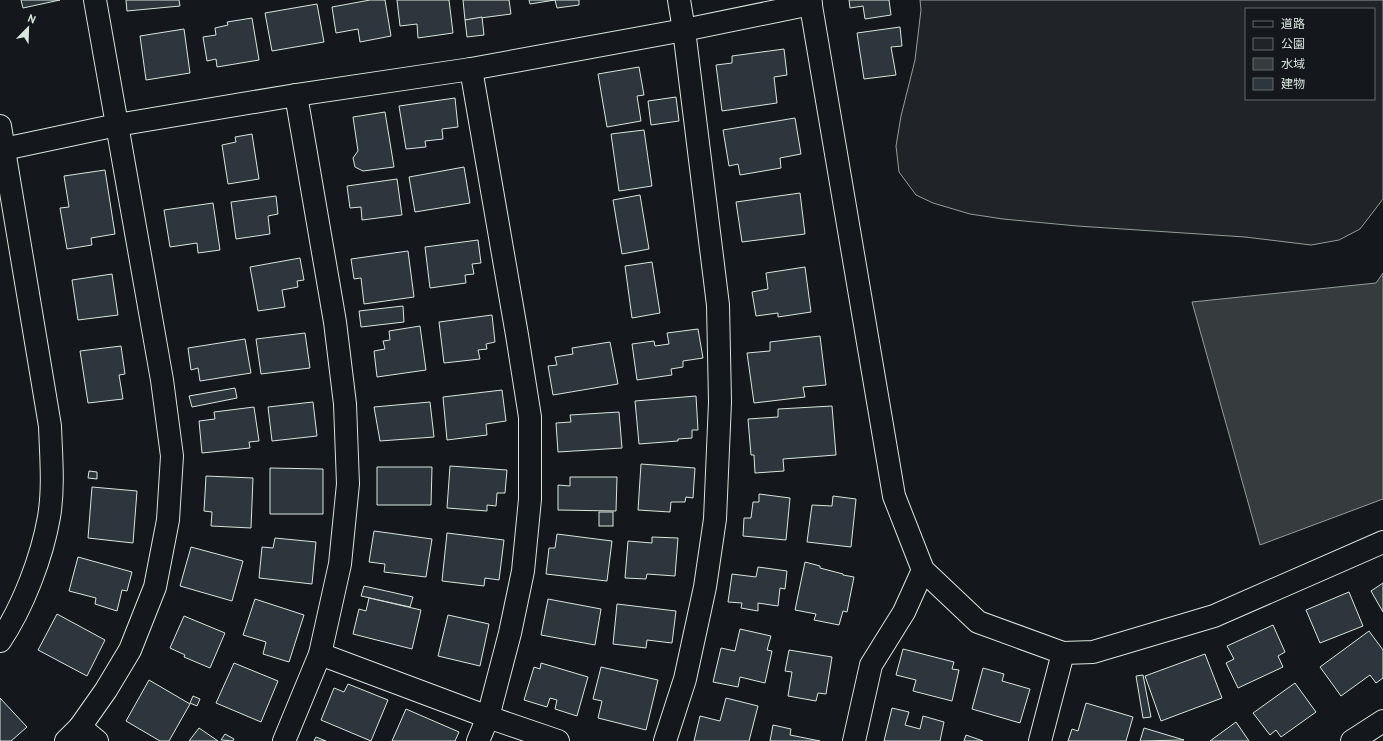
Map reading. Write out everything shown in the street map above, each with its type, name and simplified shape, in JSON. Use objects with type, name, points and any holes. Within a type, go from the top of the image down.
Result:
[{"type":"street","points":[[95,0],[162,380],[172,456],[168,520],[154,587],[130,650],[73,734],[97,741]]},
{"type":"street","points":[[665,741],[685,679],[705,587],[714,519],[720,402],[718,305],[679,0]]},
{"type":"street","points":[[4,149],[117,125],[296,95],[471,69],[684,30],[811,2],[894,496],[923,570],[978,622],[1062,653],[1093,652],[1214,616],[1383,542]]},
{"type":"street","points":[[471,69],[530,417],[530,499],[523,572],[510,633],[488,717],[478,741]]},
{"type":"street","points":[[284,741],[320,654],[340,564],[348,484],[345,404],[335,322],[296,95]]},
{"type":"street","points":[[0,126],[50,426],[52,474],[49,516],[39,556],[24,596],[0,641]]},
{"type":"street","points":[[854,741],[871,665],[904,612],[923,570]]},
{"type":"street","points":[[1040,741],[1062,653]]},
{"type":"street","points":[[320,654],[488,717],[558,741]]},
{"type":"street","points":[[1352,741],[1383,721]]},
{"type":"green space","points":[[920,0],[1383,0],[1383,199],[1360,229],[1339,240],[1311,245],[1245,237],[1077,226],[1003,219],[970,214],[933,203],[916,195],[899,172],[896,146],[901,116],[915,60],[921,10]]},
{"type":"water","points":[[1383,273],[1383,499],[1260,545],[1192,302],[1376,283]]},
{"type":"building","points":[[21,0],[60,0],[23,8]]},
{"type":"building","points":[[126,0],[179,0],[180,6],[127,11]]},
{"type":"building","points":[[370,0],[385,0],[391,36],[360,42],[358,29],[336,33],[332,7]]},
{"type":"building","points":[[397,0],[449,0],[453,33],[418,38],[417,24],[400,26]]},
{"type":"building","points":[[463,0],[509,0],[511,14],[465,20]]},
{"type":"building","points":[[529,0],[555,0],[530,4]]},
{"type":"building","points":[[555,0],[579,0],[579,5],[557,8]]},
{"type":"building","points":[[849,0],[889,0],[891,15],[865,19],[863,6],[850,8]]},
{"type":"building","points":[[317,4],[324,42],[272,51],[265,13]]},
{"type":"building","points":[[482,17],[484,35],[467,37],[465,20]]},
{"type":"building","points":[[252,18],[259,60],[217,67],[216,59],[207,61],[203,37],[216,35],[215,28],[228,25],[227,22]]},
{"type":"building","points":[[900,27],[902,46],[891,47],[896,75],[864,79],[857,33]]},
{"type":"building","points":[[184,29],[190,73],[146,80],[140,36]]},
{"type":"building","points":[[784,49],[787,75],[774,77],[777,103],[722,111],[716,65],[732,63],[732,56]]},
{"type":"building","points":[[639,67],[644,95],[637,96],[641,121],[607,127],[598,74]]},
{"type":"building","points":[[676,97],[679,121],[651,125],[648,101]]},
{"type":"building","points":[[455,98],[458,127],[442,129],[443,139],[425,141],[426,147],[406,149],[399,106]]},
{"type":"building","points":[[385,112],[394,167],[363,171],[355,167],[353,158],[358,151],[353,117]]},
{"type":"building","points":[[795,118],[801,154],[780,158],[781,168],[740,175],[738,164],[729,166],[723,130]]},
{"type":"building","points":[[644,130],[652,186],[619,191],[611,134]]},
{"type":"building","points":[[252,134],[259,179],[228,184],[222,145],[236,142],[235,137]]},
{"type":"building","points":[[464,167],[470,203],[415,212],[409,177]]},
{"type":"building","points":[[105,170],[115,234],[91,238],[92,245],[67,249],[60,208],[69,207],[64,176]]},
{"type":"building","points":[[397,179],[402,215],[362,220],[361,207],[350,208],[347,186]]},
{"type":"building","points":[[800,193],[805,234],[742,242],[736,202]]},
{"type":"building","points":[[640,195],[649,249],[622,254],[613,200]]},
{"type":"building","points":[[276,196],[278,214],[268,216],[270,234],[236,239],[231,202]]},
{"type":"building","points":[[213,203],[220,250],[198,253],[197,243],[170,247],[164,210]]},
{"type":"building","points":[[478,240],[481,263],[472,264],[474,274],[465,275],[466,283],[430,288],[425,247]]},
{"type":"building","points":[[408,251],[414,297],[364,304],[361,278],[354,279],[351,259]]},
{"type":"building","points":[[300,258],[304,280],[297,281],[298,287],[282,290],[285,307],[258,311],[250,267]]},
{"type":"building","points":[[652,262],[660,313],[632,318],[625,266]]},
{"type":"building","points":[[805,267],[811,312],[778,317],[778,313],[756,316],[752,292],[768,289],[766,273]]},
{"type":"building","points":[[112,274],[118,315],[78,320],[72,280]]},
{"type":"building","points":[[403,306],[404,322],[361,327],[359,311]]},
{"type":"building","points":[[492,315],[495,342],[486,344],[487,349],[478,350],[480,359],[444,363],[439,322]]},
{"type":"building","points":[[420,326],[426,370],[377,377],[374,351],[385,349],[383,341],[390,340],[389,331]]},
{"type":"building","points":[[698,329],[703,358],[683,361],[683,367],[671,369],[672,375],[637,380],[632,344],[654,341],[655,346],[669,344],[667,333]]},
{"type":"building","points":[[305,333],[310,368],[261,374],[256,339]]},
{"type":"building","points":[[820,336],[826,385],[803,387],[805,397],[754,403],[747,353],[770,351],[770,342]]},
{"type":"building","points":[[245,339],[251,373],[200,381],[198,368],[191,370],[188,348]]},
{"type":"building","points":[[610,342],[618,384],[553,395],[548,366],[557,365],[555,357],[573,354],[572,348]]},
{"type":"building","points":[[121,346],[125,374],[119,375],[123,399],[88,403],[80,351]]},
{"type":"building","points":[[235,388],[237,398],[192,407],[189,396]]},
{"type":"building","points":[[502,390],[506,421],[486,424],[487,435],[447,440],[443,397]]},
{"type":"building","points":[[696,396],[698,430],[692,430],[692,438],[678,439],[678,441],[639,444],[635,401]]},
{"type":"building","points":[[313,402],[317,436],[272,441],[268,407]]},
{"type":"building","points":[[430,402],[434,437],[380,441],[374,407]]},
{"type":"building","points":[[832,406],[836,455],[783,459],[784,471],[755,473],[754,455],[751,455],[748,419],[778,417],[778,409]]},
{"type":"building","points":[[254,407],[259,441],[249,442],[250,448],[202,453],[199,421],[215,419],[214,412]]},
{"type":"building","points":[[619,412],[622,448],[558,452],[556,423],[571,422],[570,415]]},
{"type":"building","points":[[641,464],[695,468],[693,498],[686,497],[685,502],[671,502],[670,512],[638,510]]},
{"type":"building","points":[[450,466],[507,470],[505,493],[497,493],[496,506],[487,505],[487,511],[447,508]]},
{"type":"building","points":[[377,467],[432,467],[431,505],[377,505]]},
{"type":"building","points":[[270,468],[323,469],[323,514],[270,514]]},
{"type":"building","points":[[89,471],[97,472],[97,479],[88,478]]},
{"type":"building","points":[[206,476],[253,478],[251,528],[211,526],[212,512],[204,511]]},
{"type":"building","points":[[570,477],[617,477],[616,511],[558,510],[558,485],[570,486]]},
{"type":"building","points":[[92,487],[137,491],[133,543],[88,538]]},
{"type":"building","points":[[759,494],[790,498],[786,540],[743,536],[744,518],[751,518],[753,502],[759,502]]},
{"type":"building","points":[[833,496],[856,499],[851,547],[807,542],[812,505],[832,506]]},
{"type":"building","points":[[599,512],[613,512],[613,526],[599,526]]},
{"type":"building","points":[[374,531],[432,539],[426,577],[384,572],[385,564],[369,562]]},
{"type":"building","points":[[447,533],[504,540],[499,580],[485,578],[484,586],[442,581]]},
{"type":"building","points":[[557,534],[612,541],[607,581],[546,574],[549,548],[555,548]]},
{"type":"building","points":[[652,537],[678,538],[675,576],[647,574],[646,579],[625,578],[628,541],[652,543]]},
{"type":"building","points":[[275,538],[316,542],[312,584],[259,578],[262,547],[273,548]]},
{"type":"building","points":[[191,547],[243,561],[232,601],[180,586]]},
{"type":"building","points":[[78,557],[132,572],[127,591],[122,590],[117,611],[95,604],[96,598],[69,591]]},
{"type":"building","points":[[805,562],[820,566],[820,568],[854,577],[847,612],[843,611],[839,625],[814,620],[816,614],[795,610]]},
{"type":"building","points":[[758,567],[787,571],[785,589],[780,588],[778,606],[758,603],[758,611],[741,608],[742,603],[728,602],[732,574],[756,577]]},
{"type":"building","points":[[1383,583],[1383,612],[1371,591]]},
{"type":"building","points":[[364,586],[413,597],[410,607],[361,596]]},
{"type":"building","points":[[1349,592],[1363,626],[1320,643],[1306,610]]},
{"type":"building","points":[[369,598],[421,610],[412,649],[353,634],[359,609],[366,611]]},
{"type":"building","points":[[255,599],[304,615],[289,662],[263,654],[266,642],[243,635]]},
{"type":"building","points":[[548,599],[601,609],[595,645],[541,635]]},
{"type":"building","points":[[617,604],[676,611],[672,643],[647,640],[646,648],[613,644]]},
{"type":"building","points":[[57,614],[105,640],[87,676],[38,650]]},
{"type":"building","points":[[448,615],[489,624],[480,666],[438,656]]},
{"type":"building","points":[[184,616],[225,633],[210,668],[184,657],[185,655],[170,648]]},
{"type":"building","points":[[1273,625],[1285,652],[1278,656],[1283,667],[1238,688],[1226,663],[1234,659],[1227,646]]},
{"type":"building","points":[[740,629],[771,636],[767,650],[772,651],[765,683],[740,677],[738,687],[713,682],[721,648],[735,651]]},
{"type":"building","points":[[1369,631],[1383,650],[1383,678],[1376,683],[1370,675],[1341,696],[1320,667]]},
{"type":"building","points":[[903,649],[954,662],[952,669],[959,670],[952,701],[913,691],[916,680],[896,675]]},
{"type":"building","points":[[789,650],[832,657],[826,694],[818,693],[816,701],[788,696],[792,672],[785,671]]},
{"type":"building","points":[[1205,654],[1222,698],[1161,721],[1145,676]]},
{"type":"building","points":[[234,663],[278,681],[261,722],[216,703]]},
{"type":"building","points":[[541,663],[588,677],[577,716],[555,709],[557,700],[550,698],[547,707],[524,700],[534,667],[540,669]]},
{"type":"building","points":[[601,667],[658,680],[646,730],[598,718],[602,701],[593,699]]},
{"type":"building","points":[[983,668],[1004,674],[1002,681],[1030,689],[1020,723],[972,709]]},
{"type":"building","points":[[1143,675],[1151,717],[1143,718],[1136,676]]},
{"type":"building","points":[[149,680],[190,704],[169,741],[160,741],[126,721]]},
{"type":"building","points":[[1295,683],[1316,712],[1281,737],[1276,730],[1270,735],[1253,713]]},
{"type":"building","points":[[348,684],[388,700],[371,741],[321,720],[334,688],[344,692]]},
{"type":"building","points":[[193,696],[200,699],[197,706],[190,703]]},
{"type":"building","points":[[0,698],[27,727],[11,741],[0,741]]},
{"type":"building","points":[[726,698],[758,706],[749,741],[694,741],[700,716],[720,721]]},
{"type":"building","points":[[1086,703],[1133,717],[1126,741],[1068,741],[1072,729],[1078,731]]},
{"type":"building","points":[[892,708],[909,712],[905,725],[920,729],[923,716],[944,722],[940,741],[884,741]]},
{"type":"building","points":[[406,709],[459,732],[455,741],[392,741]]},
{"type":"building","points":[[1236,722],[1249,741],[1210,741]]},
{"type":"building","points":[[773,725],[791,729],[790,735],[820,741],[770,741]]},
{"type":"building","points":[[199,728],[218,741],[189,741]]},
{"type":"building","points":[[1144,728],[1184,740],[1140,741]]},
{"type":"building","points":[[225,734],[234,739],[233,741],[221,740]]},
{"type":"building","points":[[966,735],[983,741],[964,741]]},
{"type":"building","points":[[316,737],[326,741],[314,741]]}]
